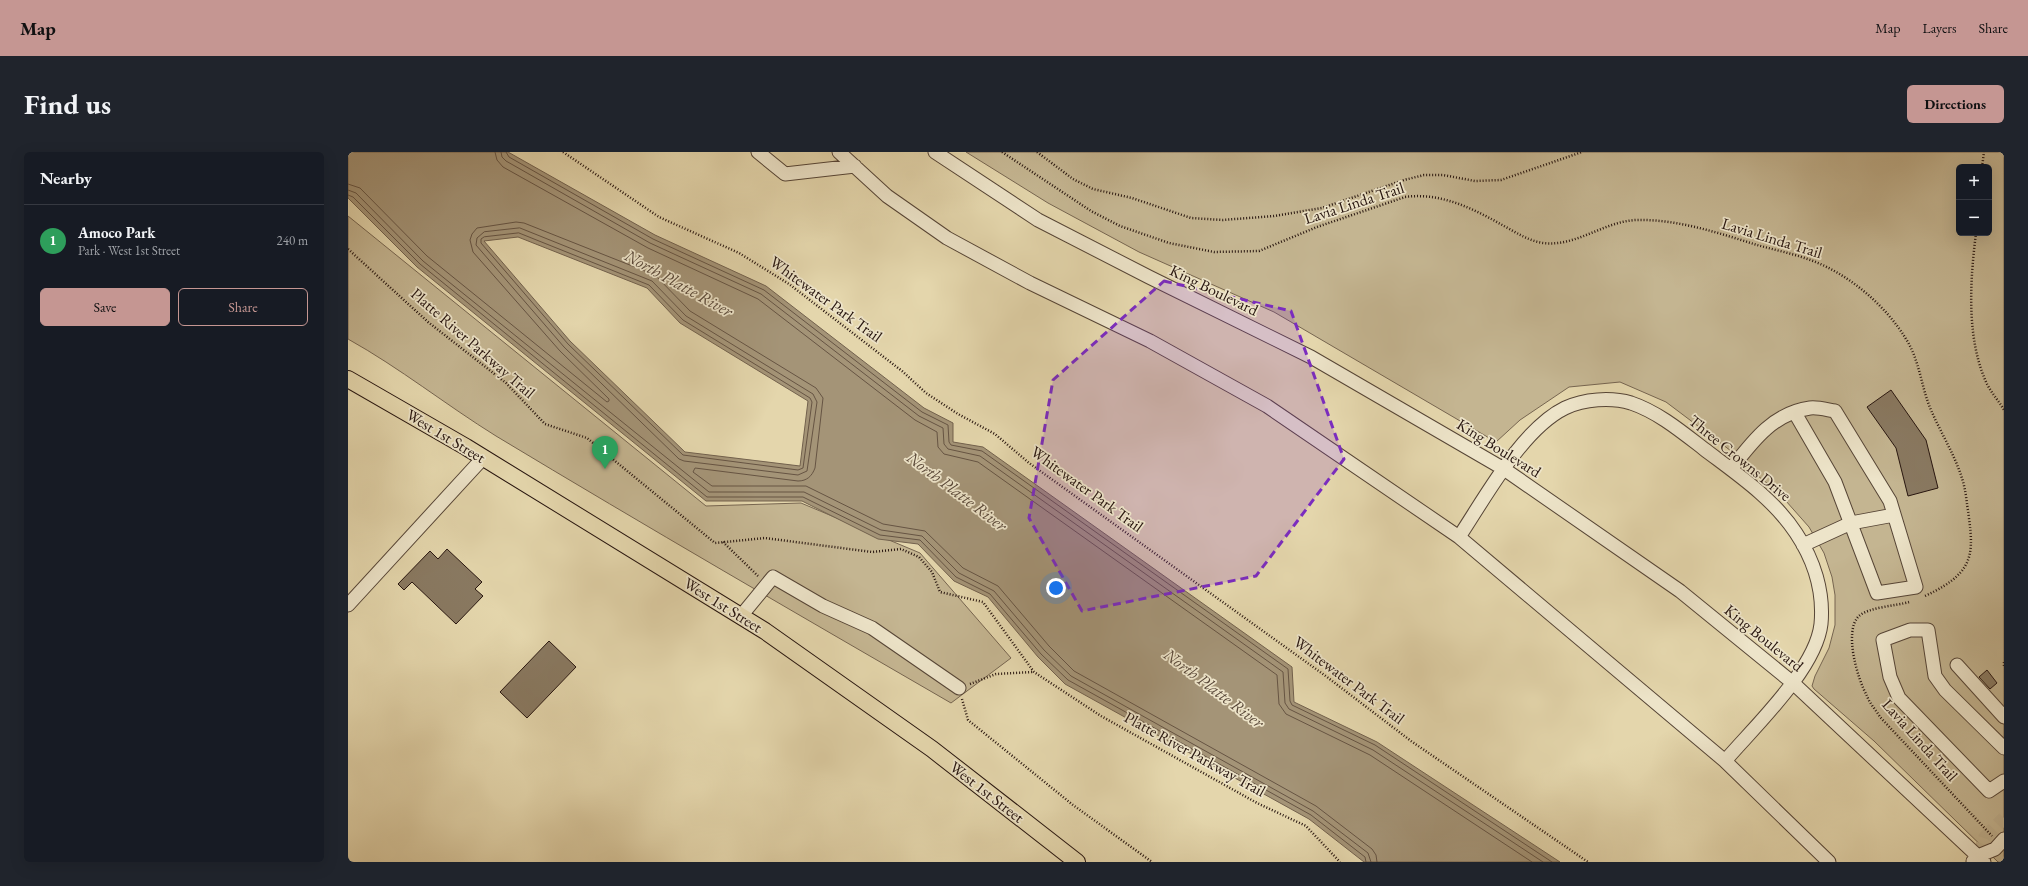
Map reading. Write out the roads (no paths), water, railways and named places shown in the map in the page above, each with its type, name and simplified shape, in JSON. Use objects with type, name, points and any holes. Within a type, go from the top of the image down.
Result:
[{"type":"main road","name":"West 1st Street","points":[[348,379],[483,458],[765,631],[932,749],[1076,862]]},
{"type":"street","points":[[758,152],[785,174],[855,166]]},
{"type":"street","points":[[839,152],[887,196],[947,238],[1030,283],[1150,342],[1267,406],[1459,537],[1725,761],[1829,862]]},
{"type":"street","name":"King Boulevard","points":[[935,152],[1038,220],[1149,277],[1311,356],[1504,469],[1680,591],[1793,682],[1978,860]]},
{"type":"street","name":"Three Crowns Drive","points":[[1459,537],[1504,469],[1536,428],[1549,417],[1566,408],[1578,404],[1604,400],[1630,403],[1647,409],[1731,469],[1771,502],[1796,533],[1803,545],[1819,584],[1822,606],[1821,624],[1815,646],[1793,682],[1725,761]]},
{"type":"street","points":[[1731,469],[1756,437],[1777,419],[1795,413],[1811,408],[1835,410],[1890,501],[1916,587],[1877,593],[1835,482],[1795,413]]},
{"type":"street","points":[[348,605],[483,458]]},
{"type":"street","points":[[1803,545],[1851,523],[1894,515]]},
{"type":"street","points":[[741,616],[773,577],[823,606],[872,628],[959,688]]},
{"type":"street","points":[[2004,748],[1945,690],[1935,676],[1928,630],[1910,630],[1883,640],[1890,677],[1899,698],[1989,791],[2004,781]]},
{"type":"street","points":[[1957,665],[2004,717]]},
{"type":"street","points":[[1978,860],[1995,849],[2002,842]]},
{"type":"water","name":"North Platte River","points":[[348,152],[508,152],[655,235],[766,286],[924,408],[953,423],[953,442],[983,447],[1292,667],[1294,702],[1377,742],[1560,862],[1364,862],[1309,819],[1065,684],[1038,657],[988,597],[954,581],[918,544],[878,539],[802,501],[706,501],[417,267],[348,198]],"holes":[[[518,237],[647,288],[680,323],[808,401],[800,466],[685,452],[570,341],[484,241]]]},
{"type":"tunnel","points":[[1978,856],[1985,837],[2004,818]]},
{"type":"place","name":"Amoco Park","points":[[605,469]]}]
